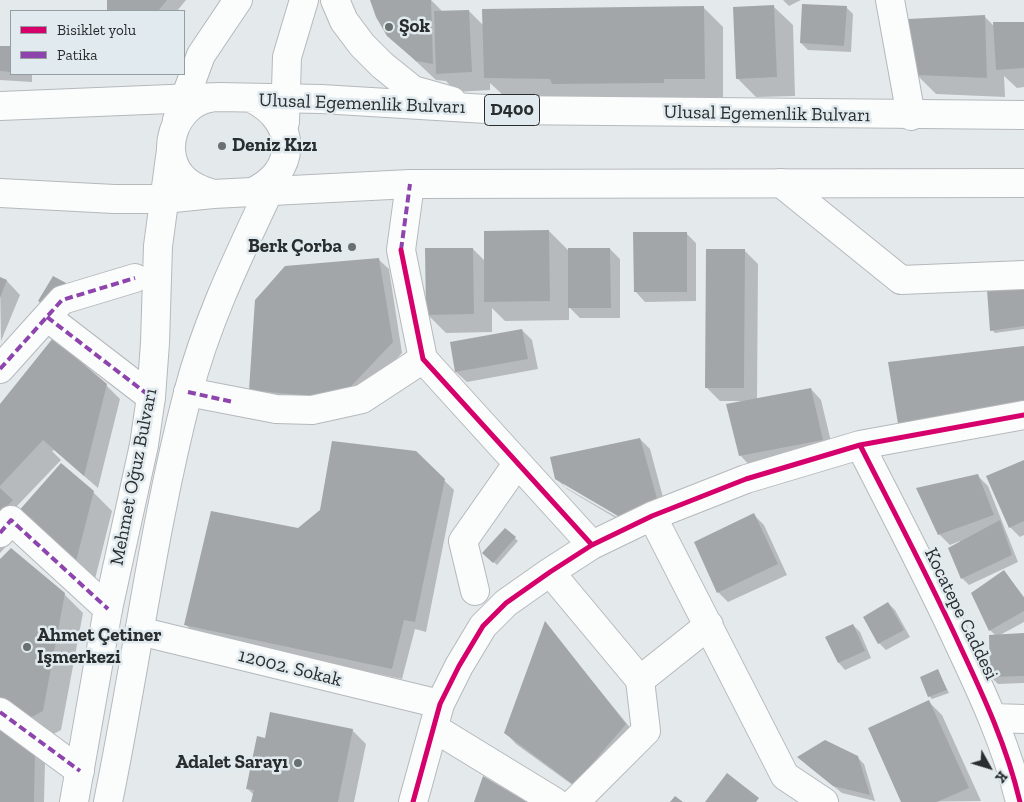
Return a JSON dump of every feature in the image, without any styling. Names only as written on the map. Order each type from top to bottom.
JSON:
[{"type":"main road","points":[[213,194],[197,189],[184,179],[175,166],[172,141],[184,98],[201,55],[238,0]]},
{"type":"main road","points":[[284,131],[287,57],[304,0]]},
{"type":"main road","points":[[335,0],[344,21],[362,45],[413,90],[434,97],[503,110]]},
{"type":"main road","points":[[890,0],[911,116]]},
{"type":"main road","points":[[172,141],[179,118],[190,107],[204,100],[219,97]]},
{"type":"main road","name":"Ulusal Egemenlik Bulvarı","points":[[0,106],[219,97],[253,99],[320,98],[503,110],[1024,116]]},
{"type":"main road","points":[[253,99],[266,106],[278,117],[284,131],[287,146],[284,161],[264,187]]},
{"type":"main road","name":"Mehmet Oğuz Bulvarı","points":[[74,802],[108,609],[144,445],[151,397],[155,343],[158,246],[172,141]]},
{"type":"main road","points":[[781,183],[901,280],[1024,274]]},
{"type":"main road","points":[[0,193],[114,199],[164,198],[264,187],[410,184],[1024,183]]},
{"type":"main road","points":[[410,184],[401,250],[423,358],[592,545]]},
{"type":"main road","name":"Mehmet Oğuz Bulvarı","points":[[108,802],[126,714],[139,631],[188,392],[216,305],[264,187]]},
{"type":"main road","points":[[0,369],[62,300],[135,278]]},
{"type":"main road","points":[[47,317],[151,397]]},
{"type":"main road","points":[[188,392],[276,409],[312,410],[362,399],[423,358]]},
{"type":"main road","points":[[413,802],[437,716],[459,666],[483,626],[506,603],[592,545],[652,516],[746,479],[860,445],[1024,415]]},
{"type":"main road","name":"Kocatepe Caddesi","points":[[860,445],[935,593],[994,718],[1013,773],[1020,802]]},
{"type":"main road","points":[[475,591],[463,540],[517,464]]},
{"type":"main road","points":[[652,516],[786,776],[824,802]]},
{"type":"main road","points":[[0,533],[11,520],[108,609]]},
{"type":"main road","points":[[550,572],[640,680],[646,731],[575,802]]},
{"type":"main road","points":[[640,680],[709,625]]},
{"type":"main road","name":"12002. Sokak","points":[[139,631],[437,716],[556,802]]},
{"type":"main road","points":[[0,712],[80,771]]},
{"type":"main road","points":[[994,718],[1024,719]]},
{"type":"building","points":[[107,0],[167,0],[159,10],[107,10]]},
{"type":"building","points":[[370,0],[431,0],[433,64],[416,61],[387,36],[376,17]]},
{"type":"building","points":[[802,4],[847,6],[844,46],[800,43]]},
{"type":"building","points":[[774,5],[777,77],[736,79],[733,7]]},
{"type":"building","points":[[704,6],[705,79],[664,79],[664,83],[552,84],[550,79],[484,78],[482,9]]},
{"type":"building","points":[[469,10],[472,72],[436,74],[434,11]]},
{"type":"building","points":[[985,15],[987,78],[916,75],[908,19]]},
{"type":"building","points":[[993,22],[1024,22],[1024,68],[996,70]]},
{"type":"building","points":[[0,46],[10,46],[10,72],[0,71]]},
{"type":"building","points":[[549,230],[550,301],[484,302],[484,231]]},
{"type":"building","points":[[633,232],[687,232],[687,292],[634,292]]},
{"type":"building","points":[[425,248],[473,248],[474,314],[426,315]]},
{"type":"building","points":[[568,248],[610,248],[611,308],[568,308]]},
{"type":"building","points":[[706,249],[745,249],[744,388],[705,388]]},
{"type":"building","points":[[379,258],[393,342],[339,399],[249,390],[255,300],[285,266]]},
{"type":"building","points":[[1024,271],[1024,326],[990,331],[986,276]]},
{"type":"building","points":[[53,276],[66,283],[50,309],[38,301]]},
{"type":"building","points":[[0,277],[7,280],[0,298]]},
{"type":"building","points":[[522,329],[528,359],[455,372],[450,342]]},
{"type":"building","points":[[53,338],[107,384],[84,476],[43,440],[0,486],[0,404]]},
{"type":"building","points":[[1024,346],[1024,404],[899,430],[888,362]]},
{"type":"building","points":[[811,388],[823,440],[739,456],[726,404]]},
{"type":"building","points":[[640,438],[658,502],[623,519],[555,479],[550,457]]},
{"type":"building","points":[[332,441],[416,451],[445,479],[415,622],[404,620],[392,669],[184,625],[211,511],[298,528],[320,510]]},
{"type":"building","points":[[1024,460],[1024,521],[1009,528],[986,476]]},
{"type":"building","points":[[61,463],[94,491],[74,569],[16,514]]},
{"type":"building","points":[[978,474],[994,515],[938,535],[916,488]]},
{"type":"building","points":[[0,488],[13,500],[0,514]]},
{"type":"building","points":[[754,513],[778,564],[717,593],[694,542]]},
{"type":"building","points":[[1000,520],[1012,555],[961,579],[948,548]]},
{"type":"building","points":[[505,528],[516,537],[493,563],[482,553]]},
{"type":"building","name":"Ahmet Çetiner Işmerkezi","points":[[11,548],[65,593],[43,711],[26,720],[0,701],[0,559]]},
{"type":"building","points":[[1004,570],[1024,598],[1024,611],[989,631],[971,593]]},
{"type":"building","points":[[888,602],[904,630],[878,644],[863,617]]},
{"type":"building","points":[[545,621],[626,724],[574,785],[504,733]]},
{"type":"building","points":[[853,624],[865,651],[838,663],[825,637]]},
{"type":"building","points":[[1024,633],[1024,676],[990,677],[989,635]]},
{"type":"building","points":[[938,669],[947,690],[928,697],[920,677]]},
{"type":"building","points":[[929,700],[969,788],[937,802],[901,802],[868,728]]},
{"type":"building","name":"Adalet Sarayı","points":[[270,712],[353,729],[338,802],[251,802],[254,790],[246,789],[257,736],[265,738]]},
{"type":"building","points":[[0,726],[35,750],[34,802],[0,802]]},
{"type":"building","points":[[825,740],[858,756],[870,795],[833,786],[797,757]]},
{"type":"building","points":[[727,773],[759,798],[756,802],[705,802]]},
{"type":"building","points":[[483,776],[527,802],[474,802]]},
{"type":"building","points":[[675,796],[683,802],[670,802]]},
{"type":"marked path","points":[[401,250],[410,184]]},
{"type":"marked path","points":[[0,369],[62,300],[135,278]]},
{"type":"marked path","points":[[47,317],[151,397]]},
{"type":"marked path","points":[[188,392],[233,402]]},
{"type":"marked path","points":[[0,533],[11,520],[108,609]]},
{"type":"marked path","points":[[0,712],[80,771]]},
{"type":"cycle path","points":[[401,250],[423,359],[592,545]]},
{"type":"cycle path","points":[[413,802],[440,704],[459,666],[483,626],[506,603],[592,545],[652,516],[746,479],[860,445],[1024,415]]},
{"type":"cycle path","points":[[860,445],[936,595],[978,684],[1002,742],[1020,802]]},
{"type":"place","name":"Şok","points":[[389,27]]},
{"type":"place","name":"Deniz Kızı","points":[[222,146]]},
{"type":"place","name":"Berk Çorba","points":[[352,247]]},
{"type":"place","name":"Ahmet Çetiner Işmerkezi","points":[[27,647]]},
{"type":"place","name":"Adalet Sarayı","points":[[298,763]]}]
